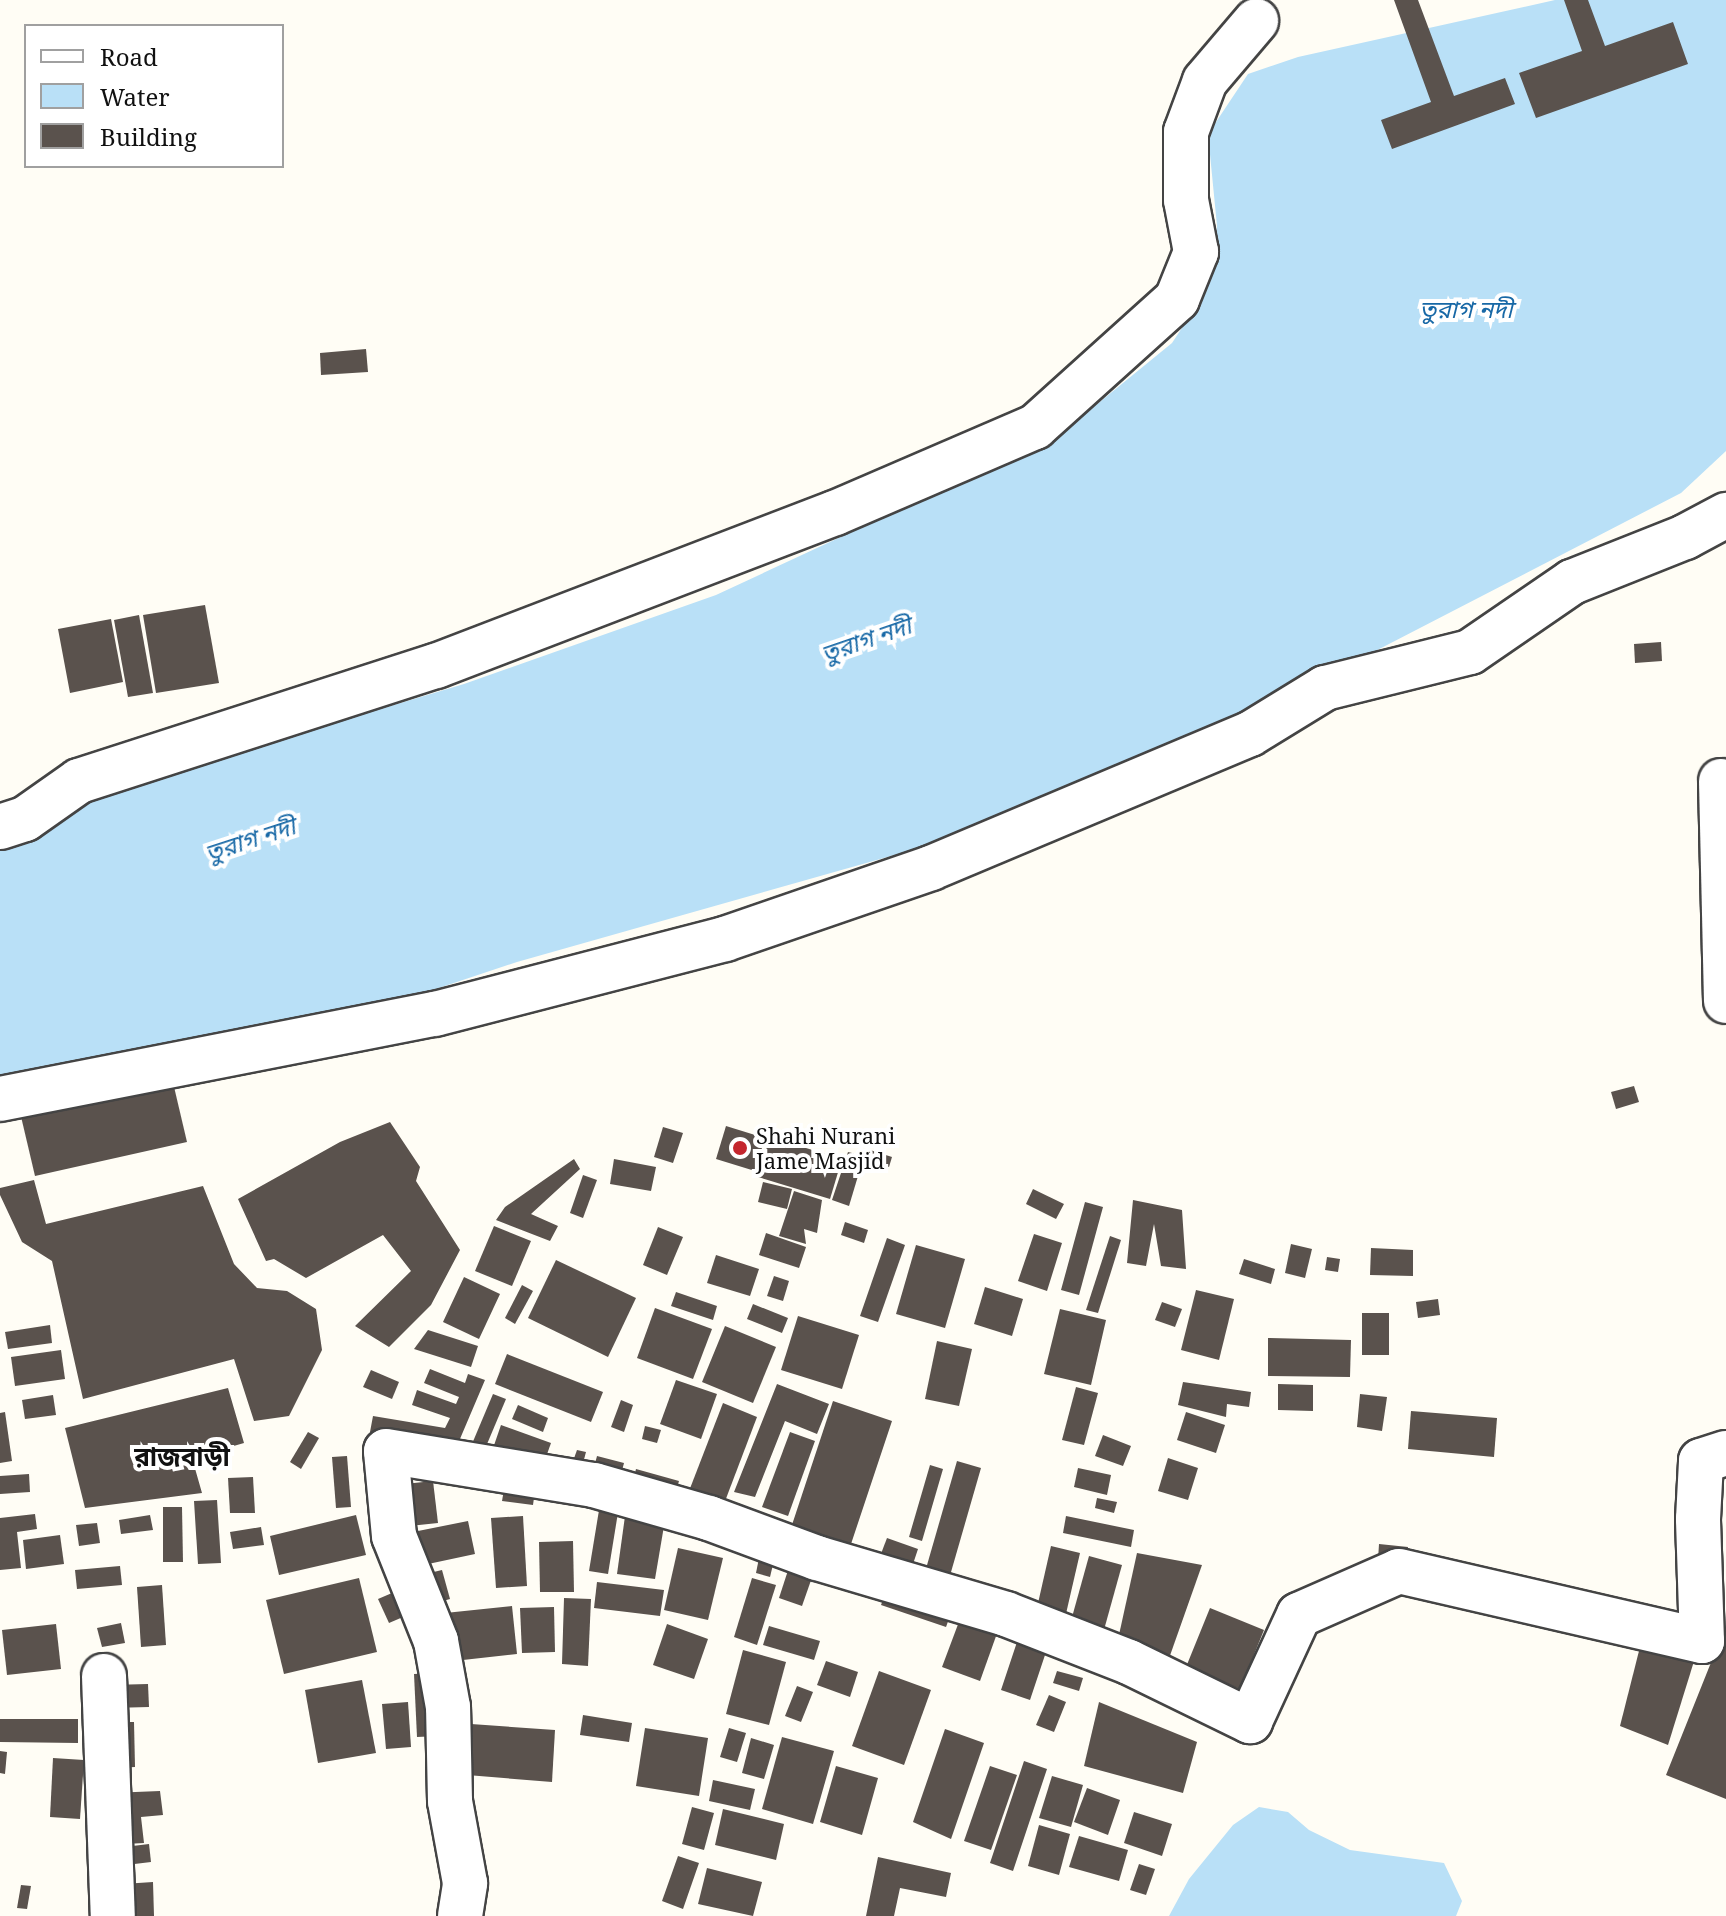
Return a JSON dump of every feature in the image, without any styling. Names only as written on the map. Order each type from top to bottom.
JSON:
[{"type":"street","points":[[0,827],[25,819],[79,781],[436,666],[835,513],[1035,427],[1177,299],[1196,252],[1186,200],[1186,132],[1205,81],[1256,21]]},
{"type":"street","points":[[0,1099],[435,1014],[725,939],[945,862],[1250,734],[1325,688],[1470,652],[1572,582],[1685,537],[1726,515]]},
{"type":"street","points":[[1721,781],[1726,1001]]},
{"type":"street","points":[[460,1916],[465,1883],[450,1801],[448,1707],[436,1641],[394,1536],[386,1451],[594,1485],[709,1518],[817,1558],[1006,1614],[1129,1662],[1250,1721],[1299,1615],[1399,1571],[1714,1629],[1698,1519],[1701,1461],[1726,1453]]},
{"type":"street","points":[[104,1676],[113,1916]]},
{"type":"water","name":"তুরাগ নদী","points":[[1555,0],[1726,0],[1726,451],[1681,493],[1327,676],[951,839],[517,962],[337,1022],[0,1083],[0,846],[122,786],[464,684],[716,595],[1058,436],[1172,343],[1207,290],[1217,226],[1208,134],[1248,74],[1298,57]]},
{"type":"water","points":[[1259,1807],[1288,1812],[1309,1830],[1350,1850],[1444,1863],[1462,1901],[1456,1916],[1169,1916],[1189,1879],[1233,1825]]},
{"type":"building","points":[[1394,0],[1418,0],[1454,96],[1505,78],[1515,104],[1392,149],[1381,120],[1431,102]]},
{"type":"building","points":[[1564,0],[1588,0],[1605,46],[1673,22],[1688,64],[1536,118],[1519,73],[1582,51]]},
{"type":"building","points":[[366,349],[368,372],[321,375],[320,353]]},
{"type":"building","points":[[205,605],[219,683],[156,693],[143,615]]},
{"type":"building","points":[[139,615],[153,693],[128,697],[114,620]]},
{"type":"building","points":[[111,619],[123,682],[70,693],[58,629]]},
{"type":"building","points":[[1661,642],[1662,661],[1635,663],[1634,644]]},
{"type":"building","points":[[171,1074],[187,1142],[35,1176],[19,1108]]},
{"type":"building","points":[[1634,1086],[1639,1102],[1616,1109],[1611,1092]]},
{"type":"building","points":[[390,1122],[420,1167],[416,1181],[460,1250],[431,1305],[389,1347],[355,1326],[411,1271],[383,1235],[306,1278],[274,1259],[266,1261],[238,1199],[340,1142]]},
{"type":"building","name":"Shahi Nurani Jame Masjid","points":[[726,1126],[765,1138],[755,1171],[716,1159]]},
{"type":"building","points":[[663,1127],[683,1133],[673,1163],[654,1157]]},
{"type":"building","points":[[770,1137],[842,1159],[830,1199],[758,1177]]},
{"type":"building","points":[[870,1150],[892,1157],[889,1167],[867,1160]]},
{"type":"building","points":[[848,1152],[864,1156],[849,1206],[832,1200]]},
{"type":"building","points":[[574,1159],[580,1169],[531,1214],[558,1226],[550,1241],[496,1220],[505,1207]]},
{"type":"building","points":[[614,1159],[656,1167],[651,1191],[610,1184]]},
{"type":"building","points":[[583,1175],[597,1180],[583,1218],[570,1213]]},
{"type":"building","points":[[34,1180],[46,1224],[203,1186],[234,1264],[257,1288],[287,1291],[316,1309],[322,1350],[289,1416],[254,1421],[234,1359],[83,1399],[52,1261],[22,1242],[0,1195],[0,1188]]},
{"type":"building","points":[[763,1182],[792,1189],[787,1209],[758,1202]]},
{"type":"building","points":[[1033,1189],[1064,1204],[1056,1219],[1026,1204]]},
{"type":"building","points":[[794,1191],[822,1200],[817,1233],[804,1229],[806,1244],[779,1236]]},
{"type":"building","points":[[1133,1200],[1182,1210],[1186,1269],[1161,1266],[1154,1224],[1146,1266],[1127,1263]]},
{"type":"building","points":[[1085,1202],[1103,1207],[1079,1295],[1061,1290]]},
{"type":"building","points":[[845,1222],[868,1230],[864,1243],[841,1235]]},
{"type":"building","points":[[494,1226],[531,1241],[512,1286],[475,1271]]},
{"type":"building","points":[[658,1227],[683,1237],[667,1275],[643,1265]]},
{"type":"building","points":[[766,1233],[806,1247],[799,1268],[759,1255]]},
{"type":"building","points":[[1034,1234],[1062,1243],[1047,1291],[1018,1281]]},
{"type":"building","points":[[1110,1236],[1121,1240],[1098,1313],[1086,1310]]},
{"type":"building","points":[[887,1238],[905,1245],[878,1322],[860,1316]]},
{"type":"building","points":[[1291,1244],[1312,1249],[1305,1278],[1285,1273]]},
{"type":"building","points":[[916,1245],[965,1259],[945,1328],[896,1314]]},
{"type":"building","points":[[1371,1248],[1413,1250],[1413,1276],[1370,1275]]},
{"type":"building","points":[[716,1255],[759,1269],[750,1296],[707,1283]]},
{"type":"building","points":[[1327,1257],[1340,1259],[1338,1272],[1325,1270]]},
{"type":"building","points":[[1244,1259],[1275,1269],[1271,1284],[1239,1274]]},
{"type":"building","points":[[556,1260],[636,1298],[608,1357],[528,1318]]},
{"type":"building","points":[[774,1276],[789,1281],[783,1301],[767,1296]]},
{"type":"building","points":[[464,1277],[500,1294],[479,1339],[443,1322]]},
{"type":"building","points":[[522,1285],[533,1291],[515,1324],[505,1318]]},
{"type":"building","points":[[985,1287],[1023,1299],[1012,1336],[974,1324]]},
{"type":"building","points":[[1196,1290],[1234,1299],[1219,1360],[1181,1350]]},
{"type":"building","points":[[676,1292],[717,1306],[713,1320],[671,1306]]},
{"type":"building","points":[[1438,1299],[1440,1315],[1418,1318],[1416,1302]]},
{"type":"building","points":[[1162,1302],[1182,1309],[1175,1327],[1155,1320]]},
{"type":"building","points":[[753,1304],[788,1318],[782,1333],[747,1319]]},
{"type":"building","points":[[655,1308],[712,1329],[693,1379],[637,1358]]},
{"type":"building","points":[[1060,1309],[1106,1320],[1091,1385],[1044,1374]]},
{"type":"building","points":[[1362,1313],[1389,1313],[1389,1355],[1362,1355]]},
{"type":"building","points":[[798,1316],[859,1335],[842,1389],[781,1370]]},
{"type":"building","points":[[50,1325],[52,1343],[8,1349],[5,1332]]},
{"type":"building","points":[[725,1326],[776,1347],[753,1403],[702,1382]]},
{"type":"building","points":[[428,1330],[478,1346],[471,1367],[414,1349]]},
{"type":"building","points":[[1268,1338],[1351,1340],[1350,1377],[1268,1376]]},
{"type":"building","points":[[937,1341],[972,1349],[959,1406],[925,1399]]},
{"type":"building","points":[[61,1350],[65,1379],[15,1386],[11,1357]]},
{"type":"building","points":[[507,1354],[603,1392],[591,1422],[495,1384]]},
{"type":"building","points":[[430,1369],[465,1383],[468,1374],[485,1380],[454,1453],[439,1443],[370,1432],[373,1416],[445,1428],[450,1418],[412,1405],[417,1390],[456,1404],[459,1397],[424,1383]]},
{"type":"building","points":[[371,1370],[399,1382],[392,1399],[363,1387]]},
{"type":"building","points":[[676,1380],[717,1394],[701,1439],[660,1424]]},
{"type":"building","points":[[1183,1382],[1251,1392],[1249,1407],[1227,1404],[1226,1417],[1178,1405]]},
{"type":"building","points":[[777,1384],[829,1404],[817,1434],[785,1421],[755,1497],[734,1492]]},
{"type":"building","points":[[1278,1384],[1313,1385],[1313,1411],[1278,1410]]},
{"type":"building","points":[[1076,1387],[1098,1393],[1084,1445],[1062,1440]]},
{"type":"building","points":[[228,1388],[244,1443],[192,1458],[202,1493],[85,1508],[65,1428]]},
{"type":"building","points":[[493,1394],[506,1399],[482,1456],[469,1451]]},
{"type":"building","points":[[1360,1394],[1387,1397],[1382,1431],[1357,1427]]},
{"type":"building","points":[[53,1395],[56,1415],[25,1419],[22,1400]]},
{"type":"building","points":[[621,1400],[633,1405],[624,1432],[611,1427]]},
{"type":"building","points":[[833,1401],[892,1421],[847,1556],[788,1537]]},
{"type":"building","points":[[723,1403],[757,1417],[719,1517],[684,1504]]},
{"type":"building","points":[[518,1405],[548,1418],[543,1432],[512,1419]]},
{"type":"building","points":[[1411,1411],[1497,1418],[1494,1457],[1408,1449]]},
{"type":"building","points":[[5,1412],[12,1461],[0,1463],[0,1413]]},
{"type":"building","points":[[1186,1412],[1225,1425],[1216,1453],[1177,1440]]},
{"type":"building","points":[[501,1425],[551,1443],[541,1471],[491,1454]]},
{"type":"building","points":[[645,1426],[661,1430],[657,1443],[642,1439]]},
{"type":"building","points":[[308,1432],[319,1438],[301,1469],[290,1462]]},
{"type":"building","points":[[790,1432],[815,1441],[788,1516],[762,1507]]},
{"type":"building","points":[[1103,1435],[1131,1446],[1123,1466],[1095,1456]]},
{"type":"building","points":[[577,1450],[586,1452],[582,1467],[572,1464]]},
{"type":"building","points":[[347,1456],[351,1507],[336,1508],[332,1457]]},
{"type":"building","points":[[597,1456],[624,1463],[618,1486],[591,1479]]},
{"type":"building","points":[[1168,1458],[1198,1468],[1188,1500],[1158,1491]]},
{"type":"building","points":[[957,1461],[981,1468],[947,1586],[923,1579]]},
{"type":"building","points":[[930,1465],[943,1469],[922,1541],[909,1537]]},
{"type":"building","points":[[1078,1468],[1111,1475],[1107,1495],[1074,1487]]},
{"type":"building","points":[[636,1469],[679,1481],[673,1502],[631,1490]]},
{"type":"building","points":[[29,1474],[30,1492],[0,1494],[0,1476]]},
{"type":"building","points":[[253,1477],[255,1513],[230,1513],[228,1478]]},
{"type":"building","points":[[506,1478],[536,1483],[533,1505],[502,1501]]},
{"type":"building","points":[[433,1481],[438,1523],[381,1529],[376,1487]]},
{"type":"building","points":[[602,1492],[621,1494],[608,1574],[589,1571]]},
{"type":"building","points":[[1097,1498],[1117,1502],[1114,1513],[1095,1508]]},
{"type":"building","points":[[217,1500],[221,1563],[198,1564],[194,1501]]},
{"type":"building","points":[[163,1507],[182,1507],[183,1562],[163,1562]]},
{"type":"building","points":[[626,1509],[665,1520],[655,1579],[617,1574]]},
{"type":"building","points":[[35,1514],[37,1529],[17,1532],[21,1568],[0,1570],[0,1518]]},
{"type":"building","points":[[150,1515],[153,1530],[121,1534],[119,1520]]},
{"type":"building","points":[[356,1515],[366,1555],[279,1575],[270,1536]]},
{"type":"building","points":[[523,1516],[527,1586],[496,1588],[491,1518]]},
{"type":"building","points":[[1066,1516],[1134,1530],[1131,1547],[1063,1533]]},
{"type":"building","points":[[468,1521],[475,1554],[400,1570],[393,1536]]},
{"type":"building","points":[[97,1523],[100,1543],[79,1546],[76,1525]]},
{"type":"building","points":[[261,1527],[264,1545],[233,1549],[230,1532]]},
{"type":"building","points":[[60,1535],[64,1564],[26,1569],[23,1540]]},
{"type":"building","points":[[887,1538],[918,1549],[911,1570],[879,1559]]},
{"type":"building","points":[[573,1541],[574,1592],[540,1592],[539,1542]]},
{"type":"building","points":[[1379,1544],[1408,1547],[1406,1563],[1378,1560]]},
{"type":"building","points":[[1051,1546],[1080,1553],[1065,1618],[1036,1612]]},
{"type":"building","points":[[678,1548],[723,1558],[708,1620],[664,1610]]},
{"type":"building","points":[[761,1548],[776,1552],[770,1577],[756,1573]]},
{"type":"building","points":[[1137,1553],[1202,1565],[1167,1664],[1115,1653]]},
{"type":"building","points":[[1089,1556],[1122,1565],[1102,1637],[1069,1628]]},
{"type":"building","points":[[792,1558],[816,1566],[802,1606],[779,1598]]},
{"type":"building","points":[[120,1566],[122,1585],[77,1589],[75,1570]]},
{"type":"building","points":[[442,1570],[450,1599],[429,1605],[421,1575]]},
{"type":"building","points":[[359,1578],[377,1652],[284,1674],[266,1600]]},
{"type":"building","points":[[752,1578],[776,1585],[757,1645],[734,1637]]},
{"type":"building","points":[[597,1582],[664,1590],[660,1616],[594,1608]]},
{"type":"building","points":[[889,1583],[954,1605],[946,1627],[881,1605]]},
{"type":"building","points":[[162,1585],[166,1645],[141,1647],[137,1587]]},
{"type":"building","points":[[392,1593],[403,1617],[389,1623],[378,1599]]},
{"type":"building","points":[[564,1598],[591,1599],[588,1666],[562,1664]]},
{"type":"building","points":[[512,1606],[517,1654],[445,1662],[426,1615]]},
{"type":"building","points":[[554,1607],[555,1652],[522,1653],[520,1608]]},
{"type":"building","points":[[1210,1608],[1264,1630],[1240,1689],[1186,1667]]},
{"type":"building","points":[[963,1611],[1000,1625],[980,1681],[942,1667]]},
{"type":"building","points":[[121,1623],[125,1643],[102,1647],[97,1628]]},
{"type":"building","points":[[56,1624],[61,1669],[7,1675],[2,1630]]},
{"type":"building","points":[[667,1624],[708,1639],[694,1679],[653,1665]]},
{"type":"building","points":[[1726,1625],[1726,1799],[1666,1775]]},
{"type":"building","points":[[769,1626],[820,1641],[814,1660],[763,1645]]},
{"type":"building","points":[[1021,1630],[1050,1640],[1030,1700],[1001,1690]]},
{"type":"building","points":[[1641,1643],[1695,1658],[1668,1745],[1620,1726]]},
{"type":"building","points":[[743,1650],[786,1662],[769,1725],[726,1714]]},
{"type":"building","points":[[826,1661],[858,1672],[850,1697],[817,1685]]},
{"type":"building","points":[[879,1671],[931,1690],[904,1765],[852,1746]]},
{"type":"building","points":[[1057,1671],[1083,1678],[1079,1691],[1053,1683]]},
{"type":"building","points":[[437,1673],[439,1736],[417,1737],[414,1674]]},
{"type":"building","points":[[362,1680],[376,1753],[318,1763],[305,1690]]},
{"type":"building","points":[[148,1684],[149,1707],[111,1708],[110,1685]]},
{"type":"building","points":[[797,1686],[813,1692],[801,1722],[785,1716]]},
{"type":"building","points":[[1049,1695],[1066,1702],[1054,1732],[1036,1725]]},
{"type":"building","points":[[408,1702],[411,1747],[386,1749],[382,1704]]},
{"type":"building","points":[[1099,1702],[1197,1742],[1183,1793],[1084,1766]]},
{"type":"building","points":[[583,1715],[632,1723],[629,1742],[580,1735]]},
{"type":"building","points":[[0,1719],[78,1719],[78,1743],[0,1742]]},
{"type":"building","points":[[114,1722],[134,1722],[135,1767],[115,1768]]},
{"type":"building","points":[[471,1724],[555,1730],[552,1782],[467,1775]]},
{"type":"building","points":[[645,1728],[708,1738],[699,1796],[636,1786]]},
{"type":"building","points":[[729,1728],[746,1733],[737,1762],[720,1757]]},
{"type":"building","points":[[945,1729],[984,1743],[951,1839],[913,1822]]},
{"type":"building","points":[[782,1737],[834,1751],[813,1824],[762,1809]]},
{"type":"building","points":[[751,1738],[774,1745],[764,1779],[742,1773]]},
{"type":"building","points":[[0,1751],[7,1752],[5,1774],[0,1773]]},
{"type":"building","points":[[53,1758],[84,1760],[80,1819],[50,1817]]},
{"type":"building","points":[[1024,1761],[1047,1769],[1013,1871],[990,1863]]},
{"type":"building","points":[[836,1766],[878,1778],[862,1835],[820,1822]]},
{"type":"building","points":[[990,1766],[1017,1775],[991,1850],[964,1841]]},
{"type":"building","points":[[1052,1776],[1083,1785],[1071,1827],[1039,1818]]},
{"type":"building","points":[[713,1780],[755,1789],[750,1810],[709,1801]]},
{"type":"building","points":[[1087,1788],[1120,1800],[1108,1835],[1074,1822]]},
{"type":"building","points":[[160,1791],[163,1815],[141,1817],[144,1843],[89,1846],[86,1794]]},
{"type":"building","points":[[692,1807],[714,1813],[704,1850],[682,1844]]},
{"type":"building","points":[[723,1809],[784,1824],[776,1860],[715,1845]]},
{"type":"building","points":[[1134,1812],[1172,1824],[1162,1856],[1124,1843]]},
{"type":"building","points":[[1039,1825],[1070,1834],[1059,1875],[1028,1866]]},
{"type":"building","points":[[1079,1836],[1128,1850],[1119,1881],[1069,1867]]},
{"type":"building","points":[[149,1844],[151,1862],[118,1866],[116,1848]]},
{"type":"building","points":[[678,1856],[699,1863],[683,1909],[662,1901]]},
{"type":"building","points":[[878,1857],[951,1873],[946,1897],[900,1888],[894,1916],[866,1916]]},
{"type":"building","points":[[1139,1864],[1155,1869],[1146,1895],[1130,1890]]},
{"type":"building","points":[[707,1868],[762,1882],[753,1916],[698,1904]]},
{"type":"building","points":[[153,1882],[154,1916],[125,1916],[123,1884]]},
{"type":"building","points":[[21,1885],[31,1886],[27,1909],[17,1908]]},
{"type":"place","name":"Shahi Nurani Jame Masjid","points":[[740,1148]]},
{"type":"district","name":"রাজবাড়ী","points":[[182,1457]]}]
